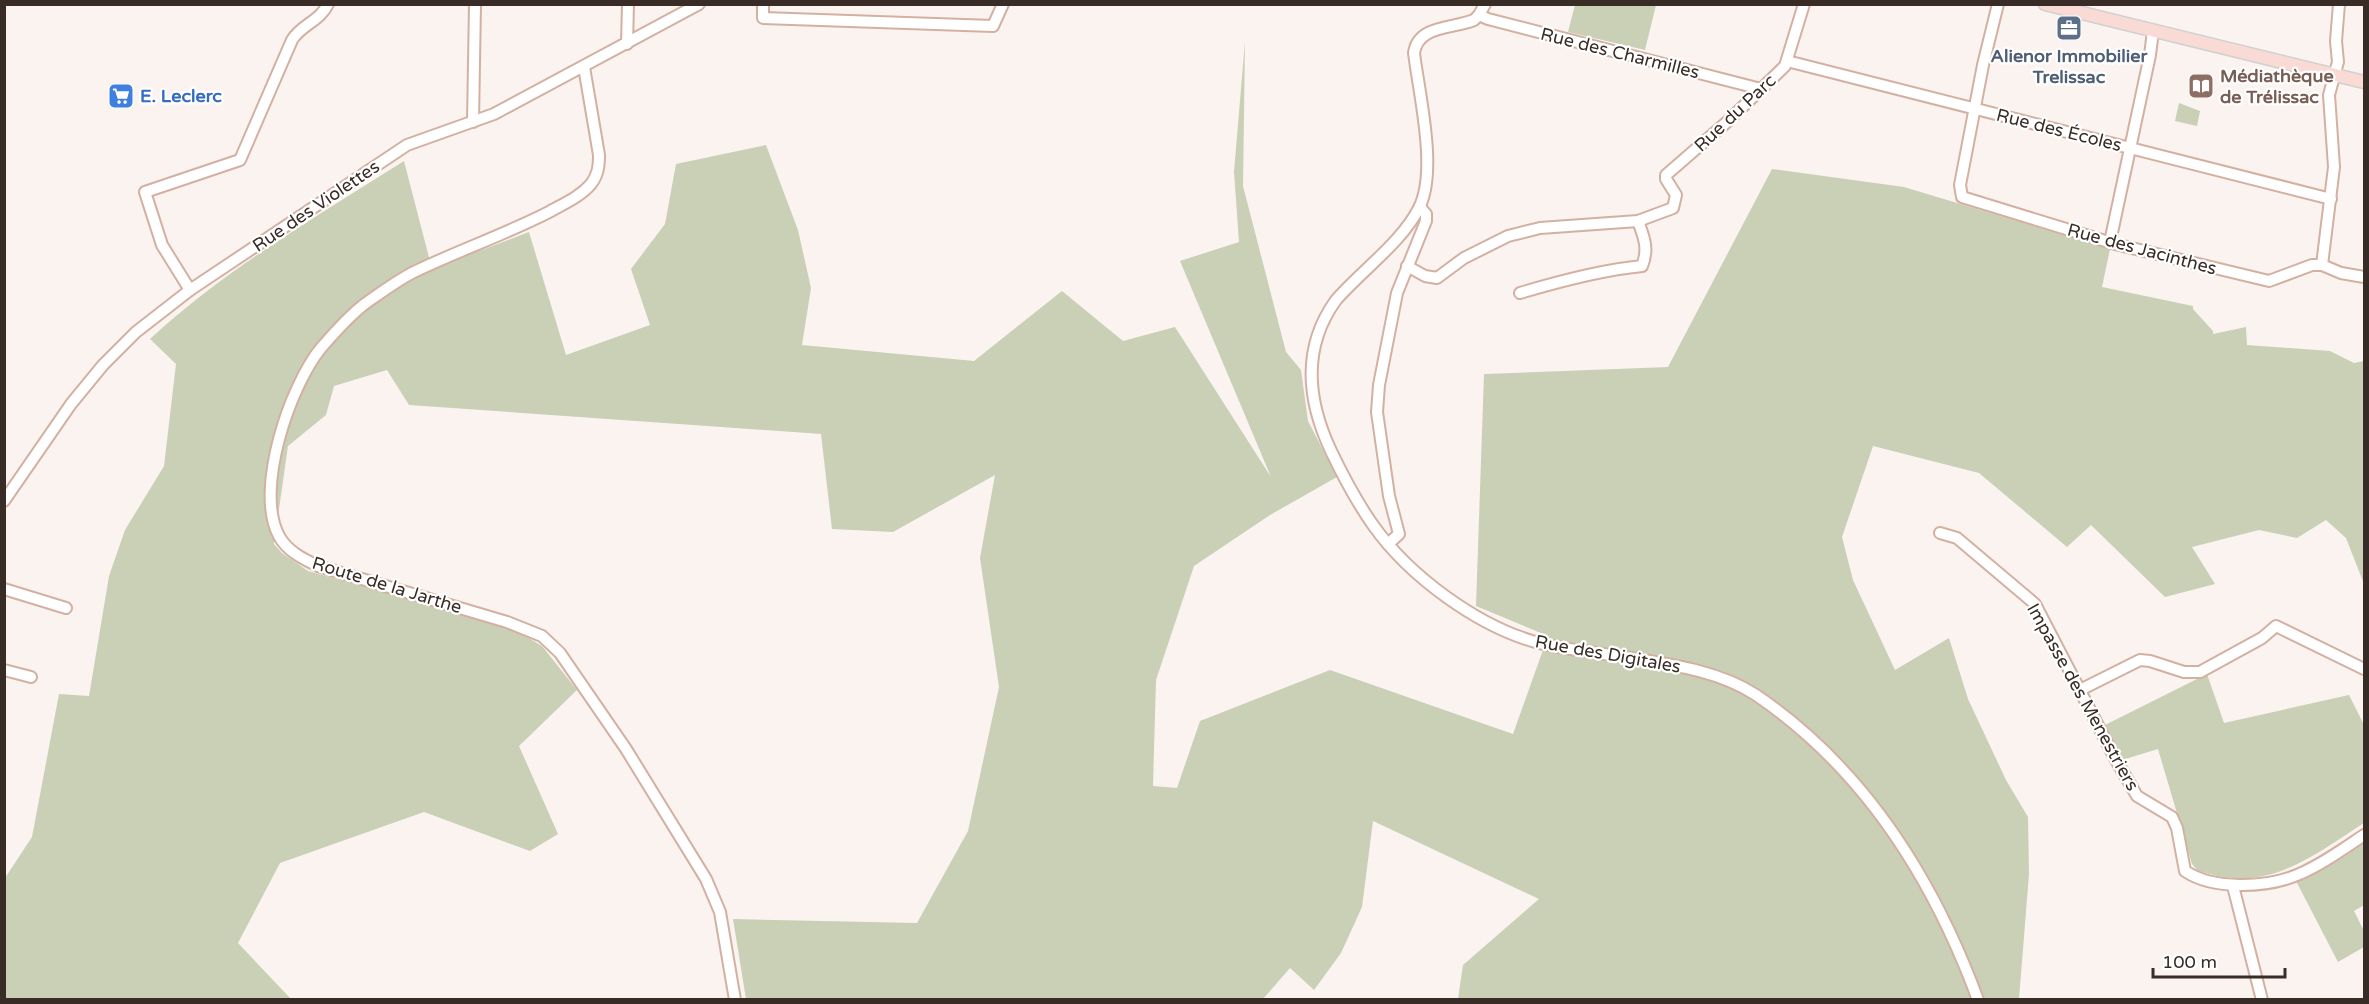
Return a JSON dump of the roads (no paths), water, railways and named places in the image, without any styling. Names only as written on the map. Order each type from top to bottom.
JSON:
[{"type":"main road","points":[[2044,4],[2089,10],[2152,31],[2364,82]]},
{"type":"street","points":[[190,290],[171,264],[162,245],[145,192],[240,160],[292,40],[325,11],[328,4]]},
{"type":"street","points":[[473,122],[475,4]]},
{"type":"street","points":[[627,44],[628,4]]},
{"type":"street","name":"Rue des Violettes","points":[[4,501],[71,404],[104,365],[136,332],[190,290],[407,145],[494,114],[699,4]]},
{"type":"street","points":[[763,4],[763,18],[993,26],[1003,4]]},
{"type":"street","points":[[1479,15],[1485,4]]},
{"type":"street","name":"Rue du Parc","points":[[1638,221],[1674,208],[1676,195],[1666,179],[1670,171],[1727,122],[1785,66],[1804,4]]},
{"type":"street","points":[[1974,109],[1998,4]]},
{"type":"street","points":[[2339,4],[2336,41],[2338,62],[2329,95],[2334,160],[2322,265],[2341,273],[2364,277]]},
{"type":"street","name":"Rue des Charmilles","points":[[1479,15],[1761,89]]},
{"type":"street","name":"Rue des Digitales","points":[[1479,15],[1465,24],[1424,34],[1416,44],[1414,53],[1428,165],[1425,191],[1420,207],[1404,229],[1327,311],[1315,342],[1310,371],[1313,402],[1328,445],[1358,501],[1388,544],[1406,563],[1442,593],[1488,623],[1539,643],[1693,669],[1753,693],[1779,712],[1857,784],[1890,824],[1950,929],[1978,999]]},
{"type":"street","points":[[2110,242],[2150,55],[2152,31]]},
{"type":"street","name":"Rue des Écoles","points":[[1787,61],[2331,199]]},
{"type":"street","name":"Route de la Jarthe","points":[[584,67],[599,155],[599,167],[590,186],[572,200],[520,227],[415,272],[364,304],[321,349],[301,381],[277,441],[271,474],[273,519],[279,536],[300,558],[318,566],[507,622],[542,636],[560,653],[626,749],[706,879],[720,912],[735,999]]},
{"type":"street","name":"Rue des Jacinthes","points":[[1974,109],[1960,185],[1962,196],[2110,242],[2269,281],[2312,265],[2322,265]]},
{"type":"street","points":[[1388,544],[1399,534],[1389,496],[1377,412],[1378,394],[1397,293],[1426,221],[1426,214],[1420,207]]},
{"type":"street","points":[[1407,266],[1425,276],[1437,278],[1464,258],[1508,236],[1540,228],[1638,221],[1647,255],[1642,266],[1586,276],[1520,293]]},
{"type":"street","name":"Impasse des Menestriers","points":[[1940,533],[1958,538],[2035,604],[2137,796],[2172,817],[2177,828],[2185,871],[2194,877],[2233,886]]},
{"type":"street","points":[[4,589],[66,608]]},
{"type":"street","points":[[2080,690],[2139,660],[2150,661],[2184,672],[2200,672],[2262,638],[2276,626],[2364,669]]},
{"type":"street","points":[[4,670],[31,676]]},
{"type":"street","points":[[2262,999],[2233,886],[2296,876],[2364,834]]},
{"type":"place","name":"Alienor Immobilier Trelissac","points":[[2069,28]]},
{"type":"place","name":"Médiathèque de Trélissac","points":[[2201,86]]},
{"type":"place","name":"E. Leclerc","points":[[121,96]]}]
